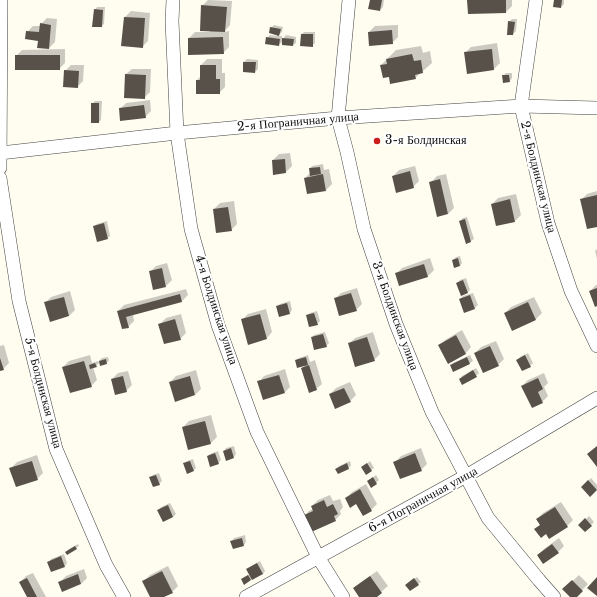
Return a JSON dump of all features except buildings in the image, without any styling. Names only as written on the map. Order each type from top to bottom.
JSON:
[{"type":"street","points":[[0,168],[1,0]]},
{"type":"street","name":"4-я Болдинская улица","points":[[173,0],[172,21],[177,133],[191,229],[218,325],[257,432],[318,557],[343,597]]},
{"type":"street","name":"3-я Болдинская улица","points":[[350,0],[338,118],[364,229],[396,324],[432,412],[488,518],[554,597]]},
{"type":"street","name":"2-я Болдинская улица","points":[[536,0],[521,106],[548,223],[571,291],[597,346]]},
{"type":"street","name":"2-я Пограничная улица","points":[[0,153],[177,133],[338,118],[521,106],[597,108]]},
{"type":"street","name":"5-я Болдинская улица","points":[[0,178],[19,301],[56,449],[106,565],[124,597]]},
{"type":"street","name":"6-я Пограничная улица","points":[[246,597],[466,476],[597,398]]},
{"type":"place","name":"3-я Болдинская","points":[[377,141]]}]
